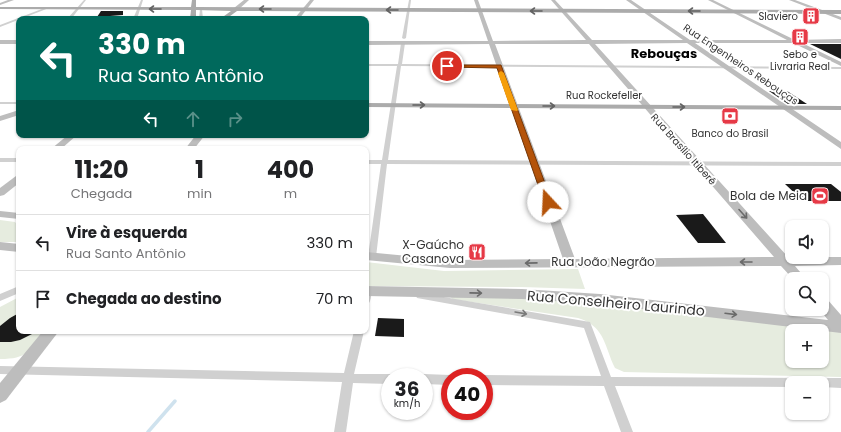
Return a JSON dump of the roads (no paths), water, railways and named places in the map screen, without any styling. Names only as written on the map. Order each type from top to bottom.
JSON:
[{"type":"main road","points":[[0,4],[12,0]]},
{"type":"main road","points":[[227,16],[247,0]]},
{"type":"main road","points":[[299,16],[312,0]]},
{"type":"main road","points":[[476,0],[489,40],[570,262]]},
{"type":"main road","name":"Rua Brasílio Itiberê","points":[[553,0],[785,262]]},
{"type":"main road","name":"Rua Engenheiros Rebouças","points":[[628,0],[841,146]]},
{"type":"main road","points":[[710,0],[841,64]]},
{"type":"main road","points":[[791,0],[841,17]]},
{"type":"main road","points":[[797,0],[841,17]]},
{"type":"main road","points":[[193,16],[194,1],[201,1],[201,9]]},
{"type":"main road","points":[[0,8],[841,12]]},
{"type":"main road","points":[[0,38],[16,38]]},
{"type":"main road","points":[[369,38],[404,40],[841,41]]},
{"type":"main road","points":[[369,43],[404,40]]},
{"type":"main road","points":[[0,42],[16,42]]},
{"type":"main road","name":"Rua Rockefeller","points":[[369,105],[841,108]]},
{"type":"main road","points":[[0,119],[16,113]]},
{"type":"main road","points":[[59,146],[69,138]]},
{"type":"main road","points":[[192,146],[199,138]]},
{"type":"main road","points":[[0,193],[16,180]]},
{"type":"main road","points":[[0,214],[16,216]]},
{"type":"main road","points":[[0,246],[16,248]]},
{"type":"main road","name":"Rua João Negrão","points":[[369,257],[450,264],[570,262],[785,262]]},
{"type":"main road","name":"Rua João Negrão","points":[[829,261],[841,261]]},
{"type":"main road","name":"Rua Brasílio Itiberê","points":[[787,264],[794,272]]},
{"type":"main road","name":"Rua Conselheiro Laurindo","points":[[369,294],[400,292],[522,294],[600,299],[841,326]]},
{"type":"main road","points":[[829,311],[841,326]]},
{"type":"main road","points":[[0,395],[50,334]]},
{"type":"street","points":[[71,16],[85,0]]},
{"type":"street","points":[[136,16],[142,0]]},
{"type":"street","points":[[369,257],[410,0]]},
{"type":"street","points":[[754,0],[758,1]]},
{"type":"street","points":[[27,16],[48,8]]},
{"type":"street","points":[[201,9],[201,16]]},
{"type":"street","points":[[7,24],[16,20]]},
{"type":"street","points":[[0,25],[16,24]]},
{"type":"street","points":[[369,65],[841,68]]},
{"type":"street","points":[[0,103],[16,103]]},
{"type":"street","points":[[0,160],[16,160]]},
{"type":"street","points":[[369,162],[841,164]]},
{"type":"street","points":[[0,298],[16,290]]},
{"type":"street","points":[[400,292],[587,324],[627,432]]},
{"type":"street","points":[[340,432],[348,379],[358,334]]},
{"type":"street","points":[[0,370],[381,379]]},
{"type":"street","points":[[493,380],[841,383]]},
{"type":"waterway","points":[[148,432],[175,401]]},
{"type":"place","name":"Slaviero","points":[[811,16]]},
{"type":"place","name":"Sebo e Livraria Real","points":[[800,37]]},
{"type":"place","name":"Banco do Brasil","points":[[730,116]]},
{"type":"place","name":"Bola de Meia","points":[[820,196]]},
{"type":"place","name":"X-Gaúcho Casanova","points":[[477,252]]},
{"type":"district","name":"Rebouças","points":[[664,53]]}]
